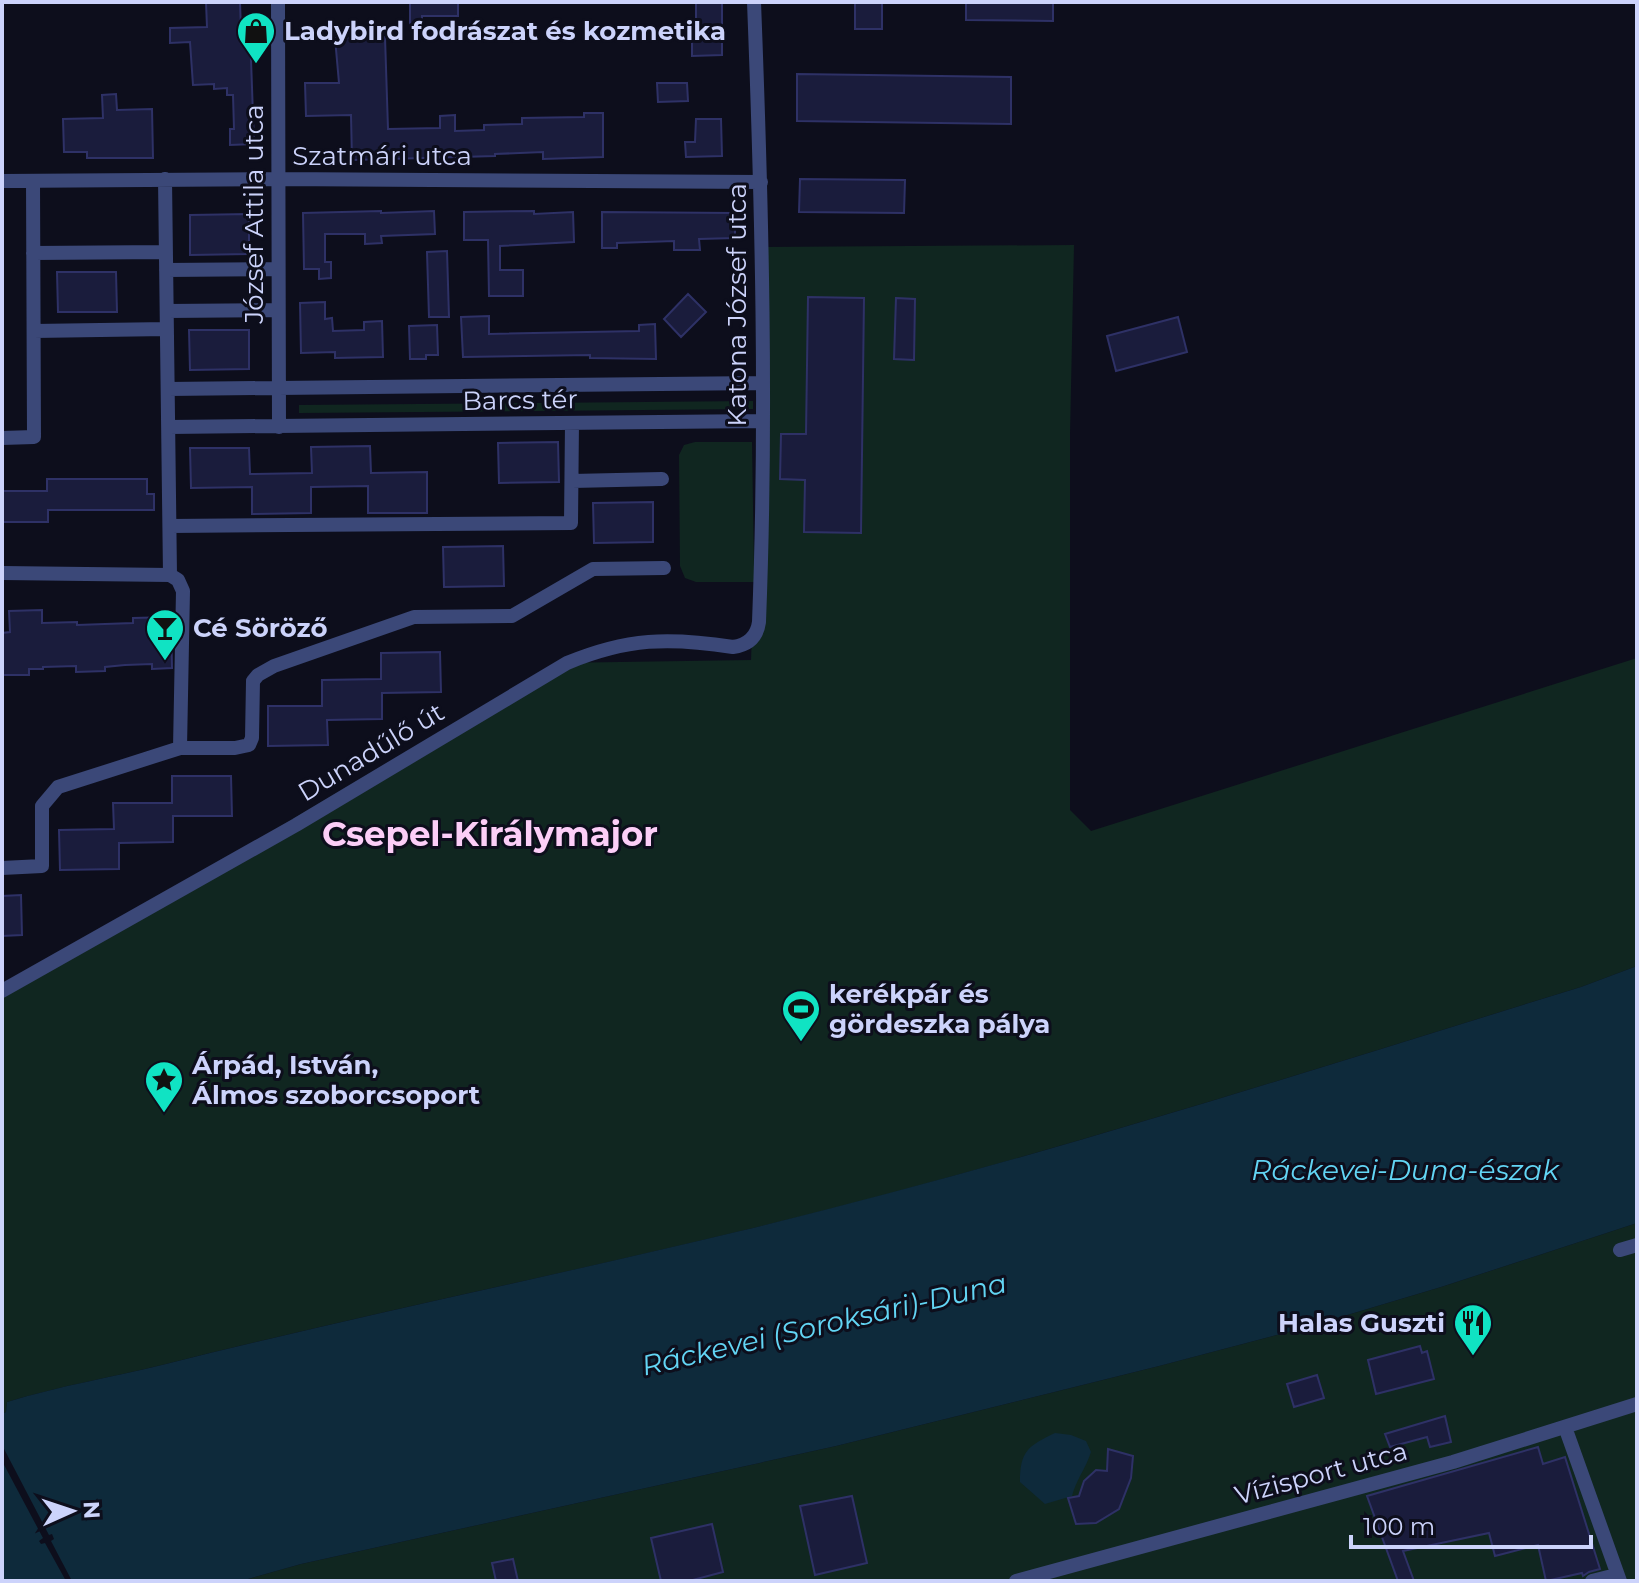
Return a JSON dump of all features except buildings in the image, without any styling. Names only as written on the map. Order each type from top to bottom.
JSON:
[{"type":"street","name":"József Attila utca","points":[[278,2],[279,427]]},
{"type":"street","name":"Katona József utca","points":[[754,2],[761,182],[760,607]]},
{"type":"street","points":[[165,179],[170,575]]},
{"type":"street","name":"Szatmári utca","points":[[2,181],[761,182]]},
{"type":"street","points":[[2,438],[34,437],[33,181]]},
{"type":"street","points":[[33,253],[166,252]]},
{"type":"street","points":[[166,270],[278,269]]},
{"type":"street","points":[[167,311],[278,310]]},
{"type":"street","points":[[34,331],[167,329]]},
{"type":"street","name":"Barcs tér","points":[[168,389],[762,383]]},
{"type":"street","name":"Barcs tér","points":[[169,427],[762,421]]},
{"type":"street","points":[[170,526],[571,523],[572,423]]},
{"type":"street","points":[[572,481],[662,479]]},
{"type":"street","points":[[2,868],[42,866],[42,806],[58,787],[180,748],[249,745],[252,738],[253,681],[274,666],[414,617],[512,616],[593,569],[664,568]]},
{"type":"street","points":[[2,573],[170,575],[178,580],[183,591],[180,748]]},
{"type":"street","name":"Dunadűlő út","points":[[2,991],[296,825],[567,663],[638,642],[667,639],[742,646],[758,631],[760,607]]},
{"type":"street","points":[[1620,1250],[1637,1245]]},
{"type":"street","name":"Vízisport utca","points":[[1016,1581],[1049,1577],[1453,1462],[1637,1404]]},
{"type":"street","points":[[1565,1427],[1618,1578],[1592,1581]]},
{"type":"green space","points":[[1074,245],[1070,435],[1070,810],[1091,831],[1637,658],[1637,966],[1581,987],[1267,1084],[1058,1147],[847,1205],[47,1391],[7,1402],[6,1412],[2,1414],[2,992],[555,663],[751,660],[754,582],[696,582],[685,578],[680,566],[679,455],[684,445],[695,442],[752,442],[754,567],[765,247]]},
{"type":"green space","points":[[753,401],[753,409],[299,413],[299,405]]},
{"type":"green space","points":[[1637,1223],[1637,1581],[241,1581],[301,1564],[836,1446],[1159,1366],[1441,1287]]},
{"type":"water","name":"Ráckevei-Duna-észak","points":[[1637,966],[1637,1223],[1441,1287],[1159,1366],[836,1446],[301,1564],[241,1581],[2,1581],[2,1414],[6,1412],[7,1402],[846,1205],[1057,1147],[1267,1084],[1581,987]]},
{"type":"water","points":[[1055,1433],[1086,1441],[1091,1452],[1072,1496],[1045,1504],[1020,1482],[1020,1472],[1027,1451]]},
{"type":"pier","points":[[2,1445],[49,1535],[52,1534],[54,1539],[51,1541],[72,1581],[66,1581],[45,1543],[39,1541],[43,1538],[2,1461]]},
{"type":"place","name":"Ladybird fodrászat és kozmetika","points":[[256,65]]},
{"type":"place","name":"Cé Söröző","points":[[165,662]]},
{"type":"place","name":"kerékpár és gördeszka pálya","points":[[801,1043]]},
{"type":"place","name":"Árpád, István, Álmos szoborcsoport","points":[[164,1114]]},
{"type":"place","name":"Halas Guszti","points":[[1473,1357]]},
{"type":"district","name":"Csepel-Királymajor","points":[[490,834]]},
{"type":"water label","name":"Ráckevei (Soroksári)-Duna","points":[[824,1324]]}]
